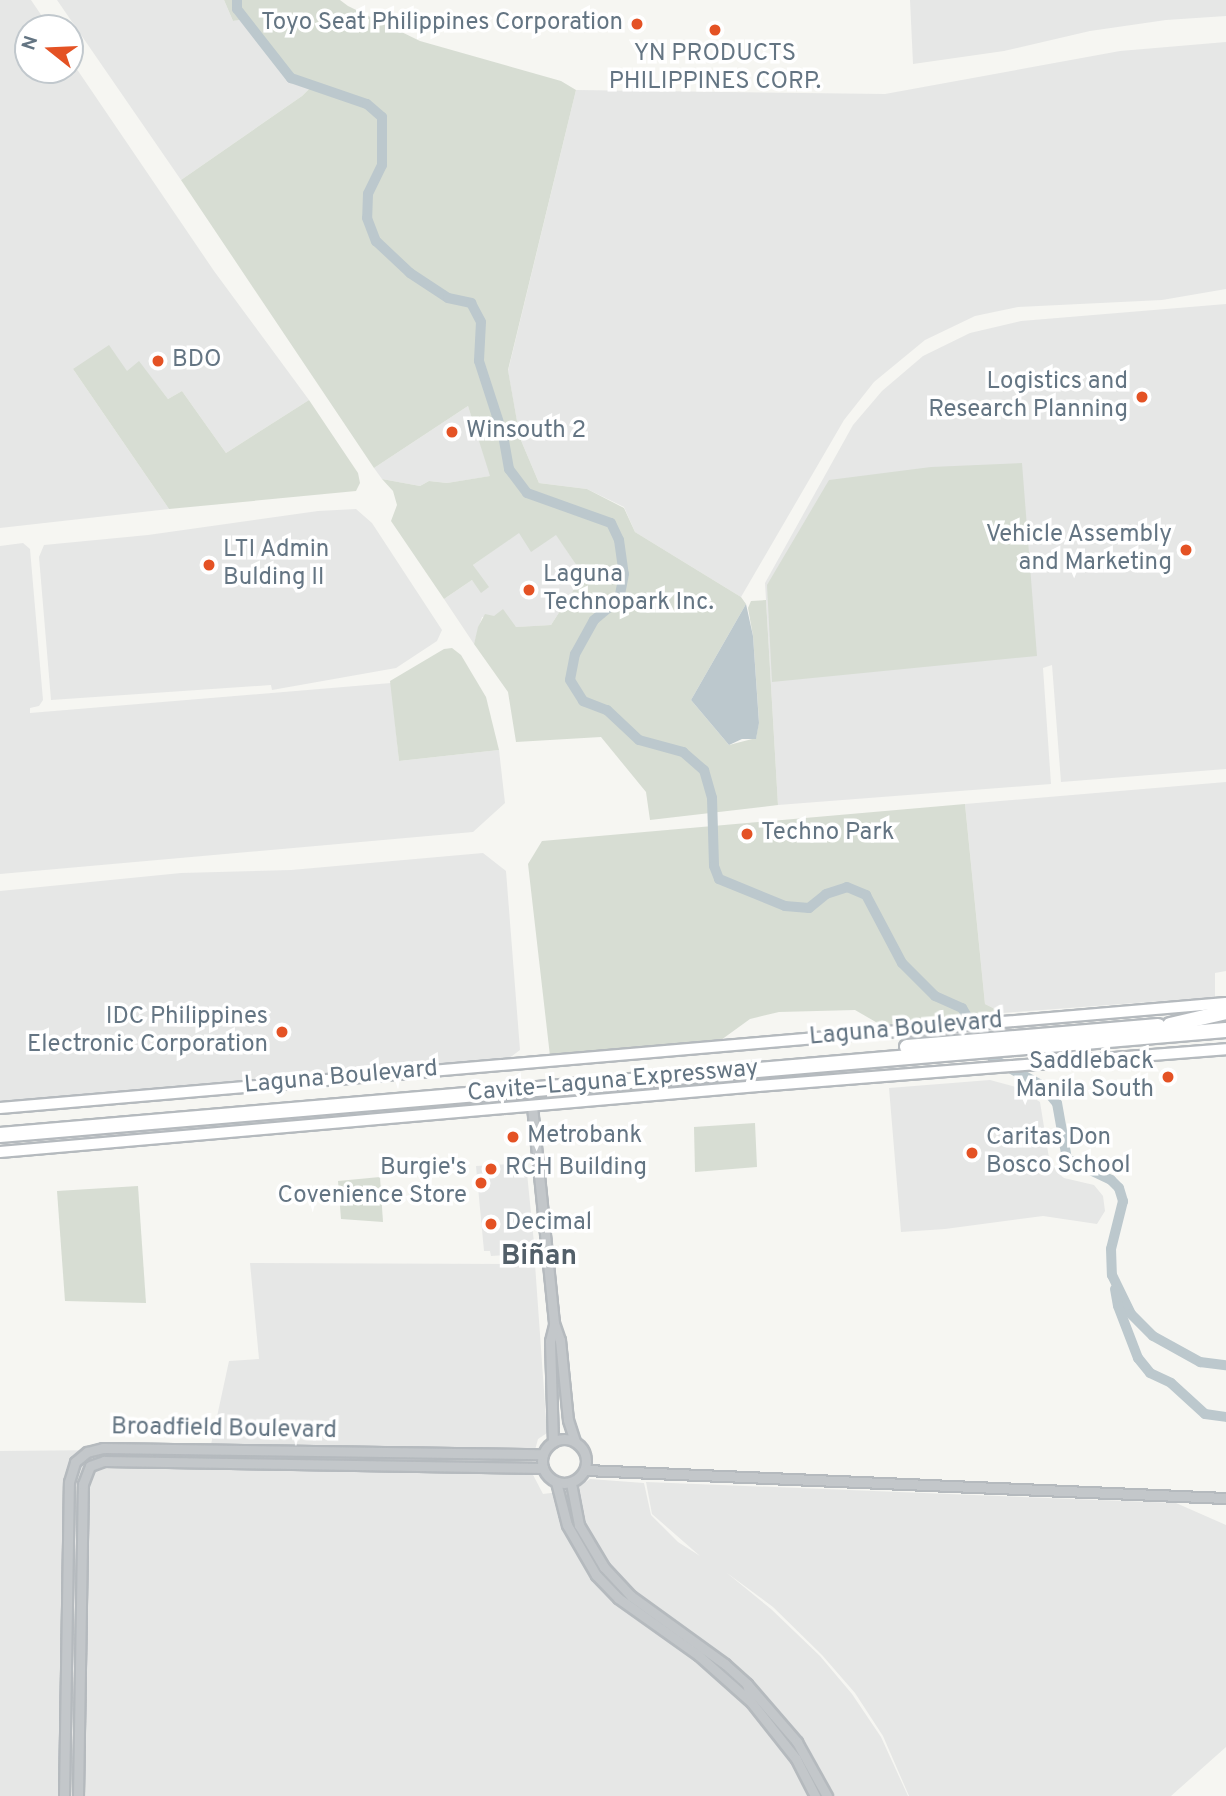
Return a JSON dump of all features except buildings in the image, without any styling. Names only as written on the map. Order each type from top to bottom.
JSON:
[{"type":"highway","points":[[1170,1030],[1226,1012]]},
{"type":"highway","name":"Cavite–Laguna Expressway","points":[[1170,1030],[1226,1020]]},
{"type":"highway","points":[[1170,1030],[1226,1036]]},
{"type":"highway","name":"Cavite–Laguna Expressway","points":[[0,1135],[207,1112],[1015,1042],[1170,1030],[1226,1030]]},
{"type":"highway","name":"Cavite–Laguna Expressway","points":[[0,1125],[207,1112]]},
{"type":"main road","name":"Laguna Boulevard","points":[[0,1108],[1226,1003]]},
{"type":"main road","name":"Laguna Boulevard","points":[[0,1152],[1226,1049]]},
{"type":"street","points":[[532,1106],[554,1323],[560,1340],[568,1420],[575,1441],[585,1452],[586,1471]]},
{"type":"street","points":[[553,1442],[550,1341],[554,1323]]},
{"type":"street","points":[[575,1441],[568,1439],[553,1442],[543,1454],[543,1468],[556,1482],[570,1533],[603,1583],[634,1611],[698,1655],[751,1702],[796,1759],[815,1796]]},
{"type":"street","name":"Broadfield Boulevard","points":[[64,1796],[69,1482],[75,1462],[87,1452],[103,1448],[543,1454]]},
{"type":"street","name":"Broadfield Boulevard","points":[[78,1796],[82,1490],[90,1466],[104,1461],[543,1468]]},
{"type":"street","points":[[556,1482],[571,1483],[586,1471],[1226,1498]]},
{"type":"street","points":[[571,1483],[579,1525],[610,1574],[631,1596],[697,1640],[747,1684],[797,1742],[827,1796]]},
{"type":"street","points":[[747,1684],[751,1702]]},
{"type":"shaded area","points":[[0,0],[31,0],[40,14],[14,14],[14,84],[84,84],[84,80],[214,271],[309,400],[226,453],[182,391],[168,399],[139,362],[127,372],[73,369],[169,509],[0,528]]},
{"type":"shaded area","points":[[57,0],[224,0],[233,21],[244,18],[291,78],[311,87],[181,180],[84,39],[84,14],[67,14]]},
{"type":"shaded area","points":[[224,0],[340,0],[420,41],[561,81],[576,90],[508,370],[520,438],[539,483],[587,489],[624,508],[635,532],[741,597],[746,604],[691,700],[729,745],[756,738],[759,722],[753,636],[748,608],[751,601],[766,600],[778,805],[650,820],[646,792],[601,737],[516,742],[508,692],[474,644],[478,627],[485,614],[494,616],[503,609],[516,627],[551,625],[583,575],[556,535],[531,552],[519,533],[473,565],[489,587],[481,593],[472,580],[444,599],[391,521],[397,505],[393,491],[382,479],[420,486],[429,481],[447,483],[490,476],[468,406],[374,468],[181,180],[311,87],[291,78],[244,19],[233,21]]},
{"type":"shaded area","points":[[910,0],[1226,0],[1226,16],[1166,20],[1090,31],[1004,51],[913,64]]},
{"type":"shaded area","points":[[1226,42],[1226,289],[1162,300],[1018,307],[975,316],[925,340],[874,382],[844,420],[741,597],[635,532],[624,507],[587,489],[539,483],[520,438],[508,371],[576,90],[885,94],[1120,51]]},
{"type":"shaded area","points":[[1226,304],[1226,769],[1061,782],[1052,665],[1043,668],[1051,784],[778,805],[765,583],[853,425],[882,391],[923,356],[970,333],[1021,321]]},
{"type":"shaded area","points":[[109,345],[127,371],[139,361],[168,399],[182,391],[226,453],[309,400],[358,473],[360,483],[356,491],[169,509],[73,369]]},
{"type":"shaded area","points":[[468,406],[491,476],[447,483],[429,481],[420,486],[382,479],[374,468]]},
{"type":"shaded area","points":[[1022,463],[1037,656],[772,682],[767,585],[829,480],[931,467]]},
{"type":"shaded area","points":[[356,509],[372,523],[442,630],[437,641],[396,668],[272,690],[271,685],[51,700],[39,557],[44,545],[148,535],[318,511]]},
{"type":"shaded area","name":"Laguna Technopark Inc.","points":[[519,532],[556,534],[583,575],[551,625],[516,627],[494,616],[482,617],[474,644],[444,599],[472,580],[488,588],[473,565]]},
{"type":"shaded area","points":[[23,543],[30,549],[43,700],[39,706],[30,708],[30,713],[391,683],[399,761],[499,750],[505,803],[473,832],[0,874],[0,546]]},
{"type":"shaded area","points":[[746,604],[753,636],[759,723],[756,739],[742,739],[729,745],[691,700]]},
{"type":"shaded area","points":[[452,648],[461,655],[486,697],[499,750],[399,761],[390,681],[444,649]]},
{"type":"shaded area","points":[[1226,782],[1226,971],[1215,973],[1215,997],[1003,1013],[985,1004],[965,804]]},
{"type":"shaded area","points":[[965,804],[985,1004],[1003,1013],[881,1025],[855,1010],[779,1012],[750,1019],[721,1040],[550,1056],[528,864],[542,841]]},
{"type":"shaded area","points":[[483,853],[506,871],[520,1050],[508,1059],[0,1101],[0,891],[181,873],[291,870]]},
{"type":"shaded area","name":"Caritas Don Bosco School","points":[[990,1080],[1016,1087],[1040,1102],[1049,1158],[1059,1174],[1064,1178],[1094,1185],[1103,1196],[1105,1211],[1097,1224],[1043,1216],[901,1232],[889,1088]]},
{"type":"shaded area","points":[[755,1123],[757,1167],[695,1172],[694,1127]]},
{"type":"shaded area","points":[[526,1163],[535,1253],[491,1256],[490,1251],[484,1251],[476,1166]]},
{"type":"shaded area","points":[[380,1177],[383,1222],[341,1219],[338,1181]]},
{"type":"shaded area","points":[[138,1186],[146,1303],[65,1301],[57,1191]]},
{"type":"shaded area","points":[[250,1263],[535,1264],[547,1433],[538,1439],[530,1469],[543,1494],[574,1490],[590,1479],[644,1483],[651,1515],[678,1542],[700,1556],[652,1514],[646,1482],[1176,1503],[1226,1525],[1226,1747],[1171,1796],[909,1796],[883,1736],[855,1693],[822,1655],[773,1607],[727,1573],[771,1609],[820,1656],[852,1694],[881,1737],[908,1796],[0,1796],[0,1451],[210,1449],[229,1361],[259,1359]]},
{"type":"waterway","points":[[237,0],[237,9],[291,78],[367,104],[382,117],[382,165],[368,194],[367,218],[376,241],[410,273],[448,298],[471,303],[481,322],[479,361],[503,435],[509,469],[527,493],[611,523],[619,540],[624,574],[619,599],[594,620],[575,654],[570,680],[583,701],[607,710],[639,740],[683,752],[704,770],[712,798],[714,866],[719,879],[785,906],[809,908],[826,894],[847,887],[866,895],[902,963],[935,996],[962,1008],[993,1059],[1043,1086],[1057,1103],[1067,1159],[1111,1180],[1119,1188],[1123,1201],[1111,1249],[1112,1275],[1131,1314],[1153,1336],[1200,1362],[1226,1365]]},
{"type":"waterway","points":[[1115,1289],[1118,1306],[1138,1358],[1150,1373],[1171,1383],[1205,1414],[1226,1417]]},
{"type":"place","name":"Toyo Seat Philippines Corporation","points":[[637,24]]},
{"type":"place","name":"YN PRODUCTS PHILIPPINES CORP.","points":[[715,30]]},
{"type":"place","name":"BDO","points":[[158,361]]},
{"type":"place","name":"Logistics and Research Planning","points":[[1142,397]]},
{"type":"place","name":"Winsouth 2","points":[[452,432]]},
{"type":"place","name":"Vehicle Assembly and Marketing","points":[[1186,550]]},
{"type":"place","name":"LTI Admin Bulding II","points":[[209,565]]},
{"type":"place","name":"Laguna Technopark Inc.","points":[[529,590]]},
{"type":"place","name":"Techno Park","points":[[747,834]]},
{"type":"place","name":"IDC Philippines Electronic Corporation","points":[[282,1032]]},
{"type":"place","name":"Saddleback Manila South","points":[[1168,1077]]},
{"type":"place","name":"Metrobank","points":[[513,1137]]},
{"type":"place","name":"Caritas Don Bosco School","points":[[972,1153]]},
{"type":"place","name":"RCH Building","points":[[491,1169]]},
{"type":"place","name":"Burgie's Covenience Store","points":[[481,1183]]},
{"type":"place","name":"Decimal","points":[[491,1224]]},
{"type":"district","name":"Biñan","points":[[539,1257]]}]
